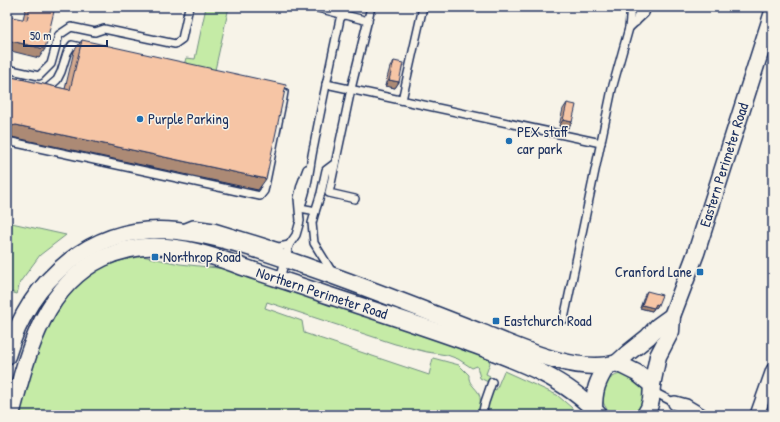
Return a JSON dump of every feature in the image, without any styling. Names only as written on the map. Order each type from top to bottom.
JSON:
[{"type":"street","name":"Eastern Perimeter Road","points":[[645,415],[649,408],[658,356],[671,331],[672,316],[696,252],[773,12]]},
{"type":"street","name":"Northern Perimeter Road","points":[[7,356],[20,323],[28,309],[45,284],[69,260],[83,251],[113,237],[146,231],[175,231],[287,252],[335,276],[544,356],[573,363],[612,365]]},
{"type":"street","name":"Northern Perimeter Road","points":[[11,415],[34,338],[50,305],[68,282],[79,273],[103,258],[128,249],[154,246],[181,249],[224,260],[442,333],[498,354],[553,378],[569,388],[596,412]]},
{"type":"street","points":[[596,412],[596,388],[600,377],[612,365],[648,338],[658,326],[672,316]]},
{"type":"street","points":[[612,365],[637,373],[652,388]]},
{"type":"street","points":[[757,415],[773,370]]},
{"type":"street","points":[[675,403],[686,406],[701,415]]},
{"type":"lane","points":[[7,68],[39,76],[51,64],[59,35],[70,27],[95,32],[104,29],[175,44],[182,39],[189,7]]},
{"type":"lane","points":[[314,7],[368,21]]},
{"type":"lane","points":[[355,198],[329,193],[334,164],[371,7]]},
{"type":"lane","points":[[402,100],[423,7]]},
{"type":"lane","points":[[564,319],[612,89],[629,28],[631,7]]},
{"type":"lane","points":[[636,22],[640,7]]},
{"type":"lane","points":[[629,28],[645,13],[647,7]]},
{"type":"lane","points":[[280,279],[287,252],[296,235],[300,221],[298,198],[300,188],[311,160],[340,19],[343,15]]},
{"type":"lane","points":[[36,90],[43,91],[57,80],[67,53],[72,45],[92,50]]},
{"type":"lane","points":[[326,84],[601,144]]},
{"type":"lane","points":[[7,141],[196,184],[260,196],[264,191],[284,92],[276,90]]},
{"type":"lane","points":[[334,164],[326,170],[312,223],[314,243],[327,267],[335,276]]},
{"type":"lane","points":[[300,208],[315,212]]},
{"type":"lane","points":[[482,415],[492,382]]},
{"type":"lane","points":[[652,388],[675,403],[684,415]]},
{"type":"green space","points":[[206,7],[229,7],[215,70],[184,65],[186,58],[195,59]]},
{"type":"green space","points":[[7,222],[66,235],[40,255],[20,282],[17,294],[7,291]]},
{"type":"green space","points":[[142,256],[180,264],[227,269],[488,357],[490,363],[486,374],[490,376],[488,382],[480,378],[477,366],[472,368],[458,359],[447,355],[427,352],[395,344],[267,302],[265,308],[302,321],[304,333],[429,375],[433,358],[459,365],[469,375],[470,382],[480,397],[478,415],[18,415],[29,374],[44,333],[54,314],[66,297],[81,281],[99,269]]},
{"type":"green space","points":[[504,371],[557,395],[578,415],[541,415],[534,413],[532,415],[485,415],[493,389],[496,390]]},
{"type":"green space","points":[[626,373],[643,384],[646,393],[642,405],[637,411],[633,414],[622,415],[613,413],[607,409],[603,402],[602,395],[608,380],[616,375]]},
{"type":"building","points":[[30,7],[55,7],[45,49],[7,40],[7,16],[27,20]]},
{"type":"building","name":"Purple Parking","points":[[82,40],[286,85],[266,179],[16,125],[7,125],[7,76],[70,90]]},
{"type":"building","points":[[394,61],[403,63],[399,82],[389,80]]},
{"type":"building","points":[[567,103],[576,105],[572,122],[563,120]]},
{"type":"building","points":[[647,291],[662,295],[658,305],[656,304],[654,308],[642,305]]},
{"type":"place","name":"Purple Parking","points":[[140,119]]},
{"type":"place","name":"PEX staff car park","points":[[509,141]]},
{"type":"place","name":"Northrop Road","points":[[155,257]]},
{"type":"place","name":"Cranford Lane","points":[[700,272]]},
{"type":"place","name":"Eastchurch Road","points":[[496,321]]}]
